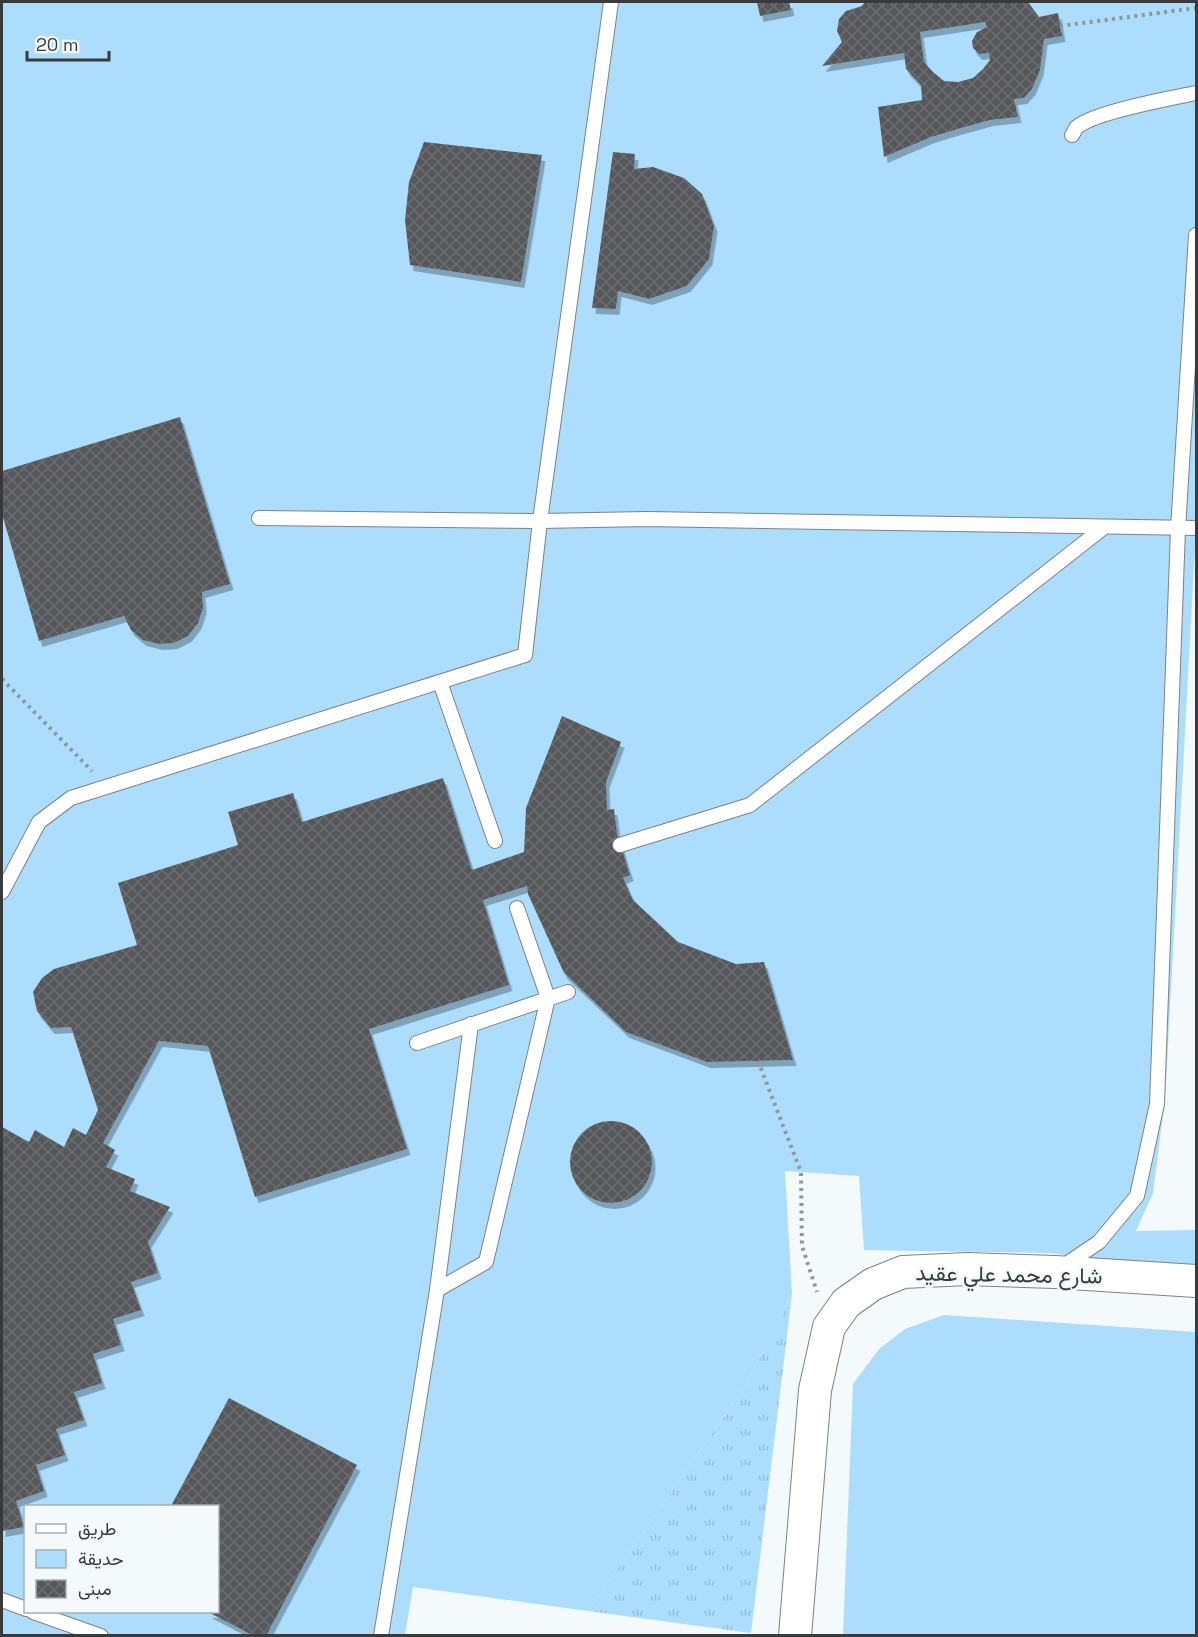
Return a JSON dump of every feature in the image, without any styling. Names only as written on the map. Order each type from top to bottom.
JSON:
[{"type":"street","name":"شارع محمد علي عقيد","points":[[795,1635],[815,1390],[829,1327],[846,1303],[873,1284],[903,1272],[967,1269],[1197,1281]]},
{"type":"lane","points":[[2,892],[39,822],[71,798],[525,655],[540,521],[611,2]]},
{"type":"lane","points":[[1072,135],[1077,127],[1092,119],[1137,106],[1197,93]]},
{"type":"lane","points":[[1055,1272],[1099,1242],[1137,1196],[1156,1104],[1178,529],[1197,235]]},
{"type":"lane","points":[[259,518],[540,521],[661,519],[1197,528]]},
{"type":"lane","points":[[620,844],[750,805],[1103,528]]},
{"type":"lane","points":[[440,682],[495,841]]},
{"type":"lane","points":[[437,1290],[486,1262],[548,998],[517,908]]},
{"type":"lane","points":[[417,1043],[568,992]]},
{"type":"lane","points":[[381,1635],[437,1290],[471,1024]]},
{"type":"lane","points":[[2,1600],[24,1608]]},
{"type":"lane","points":[[39,1613],[101,1635]]},
{"type":"path","points":[[1060,26],[1197,8]]},
{"type":"path","points":[[2,679],[108,787]]},
{"type":"path","points":[[758,1061],[801,1172],[802,1246],[829,1327]]},
{"type":"green space","points":[[2,2],[1196,2],[1196,529],[1165,1100],[1153,1193],[1136,1231],[1196,1230],[1196,1272],[1049,1253],[864,1250],[859,1176],[785,1171],[792,1294],[746,1385],[588,1611],[413,1587],[405,1635],[2,1636]]},
{"type":"green space","points":[[792,1294],[751,1633],[588,1611],[746,1385]]},
{"type":"green space","points":[[944,1315],[1196,1332],[1196,1635],[843,1635],[853,1384],[879,1349],[905,1329]]},
{"type":"building","points":[[757,2],[789,2],[791,10],[760,16]]},
{"type":"building","points":[[865,2],[1028,2],[1039,17],[1058,13],[1062,36],[1044,39],[1040,70],[1032,89],[1024,98],[1014,99],[1018,117],[990,120],[961,128],[931,137],[884,157],[878,107],[922,100],[921,85],[906,69],[904,53],[822,66],[842,42],[837,31],[839,19],[846,11],[862,6]],"holes":[[[985,22],[987,27],[977,32],[972,41],[973,48],[979,54],[989,53],[990,60],[973,78],[958,82],[944,81],[924,62],[920,32]]]},
{"type":"building","points":[[424,142],[542,155],[521,282],[410,265],[405,220],[409,182]]},
{"type":"building","points":[[613,152],[635,154],[634,169],[653,167],[684,178],[702,194],[714,226],[709,259],[687,286],[649,299],[618,291],[616,309],[592,308]]},
{"type":"building","points":[[180,417],[230,584],[202,592],[203,608],[198,623],[188,636],[174,643],[159,644],[143,640],[131,630],[124,616],[39,641],[2,514],[2,471]]},
{"type":"building","points":[[562,716],[621,742],[606,782],[607,810],[614,809],[617,833],[630,875],[623,878],[633,900],[678,942],[736,964],[764,962],[793,1060],[707,1062],[626,1032],[564,973],[528,894],[527,886],[483,900],[509,985],[369,1029],[407,1149],[255,1197],[208,1046],[159,1041],[103,1143],[115,1150],[106,1167],[135,1179],[130,1191],[170,1207],[148,1242],[158,1273],[131,1282],[141,1310],[113,1319],[121,1345],[93,1354],[102,1383],[74,1392],[84,1420],[56,1429],[65,1455],[36,1465],[44,1491],[16,1501],[24,1527],[2,1531],[2,1127],[29,1142],[35,1130],[64,1147],[73,1128],[86,1135],[98,1110],[71,1027],[51,1028],[37,1011],[33,992],[42,978],[54,969],[137,945],[118,883],[238,845],[228,812],[293,793],[302,822],[443,778],[472,870],[524,852],[526,808]]},
{"type":"building","points":[[611,1121],[627,1124],[640,1133],[649,1146],[652,1162],[649,1178],[640,1191],[627,1200],[611,1203],[595,1200],[582,1191],[573,1178],[570,1162],[573,1146],[582,1133],[595,1124]]},
{"type":"building","points":[[229,1398],[357,1465],[266,1636],[254,1636],[210,1613],[219,1613],[219,1505],[172,1505]]}]
